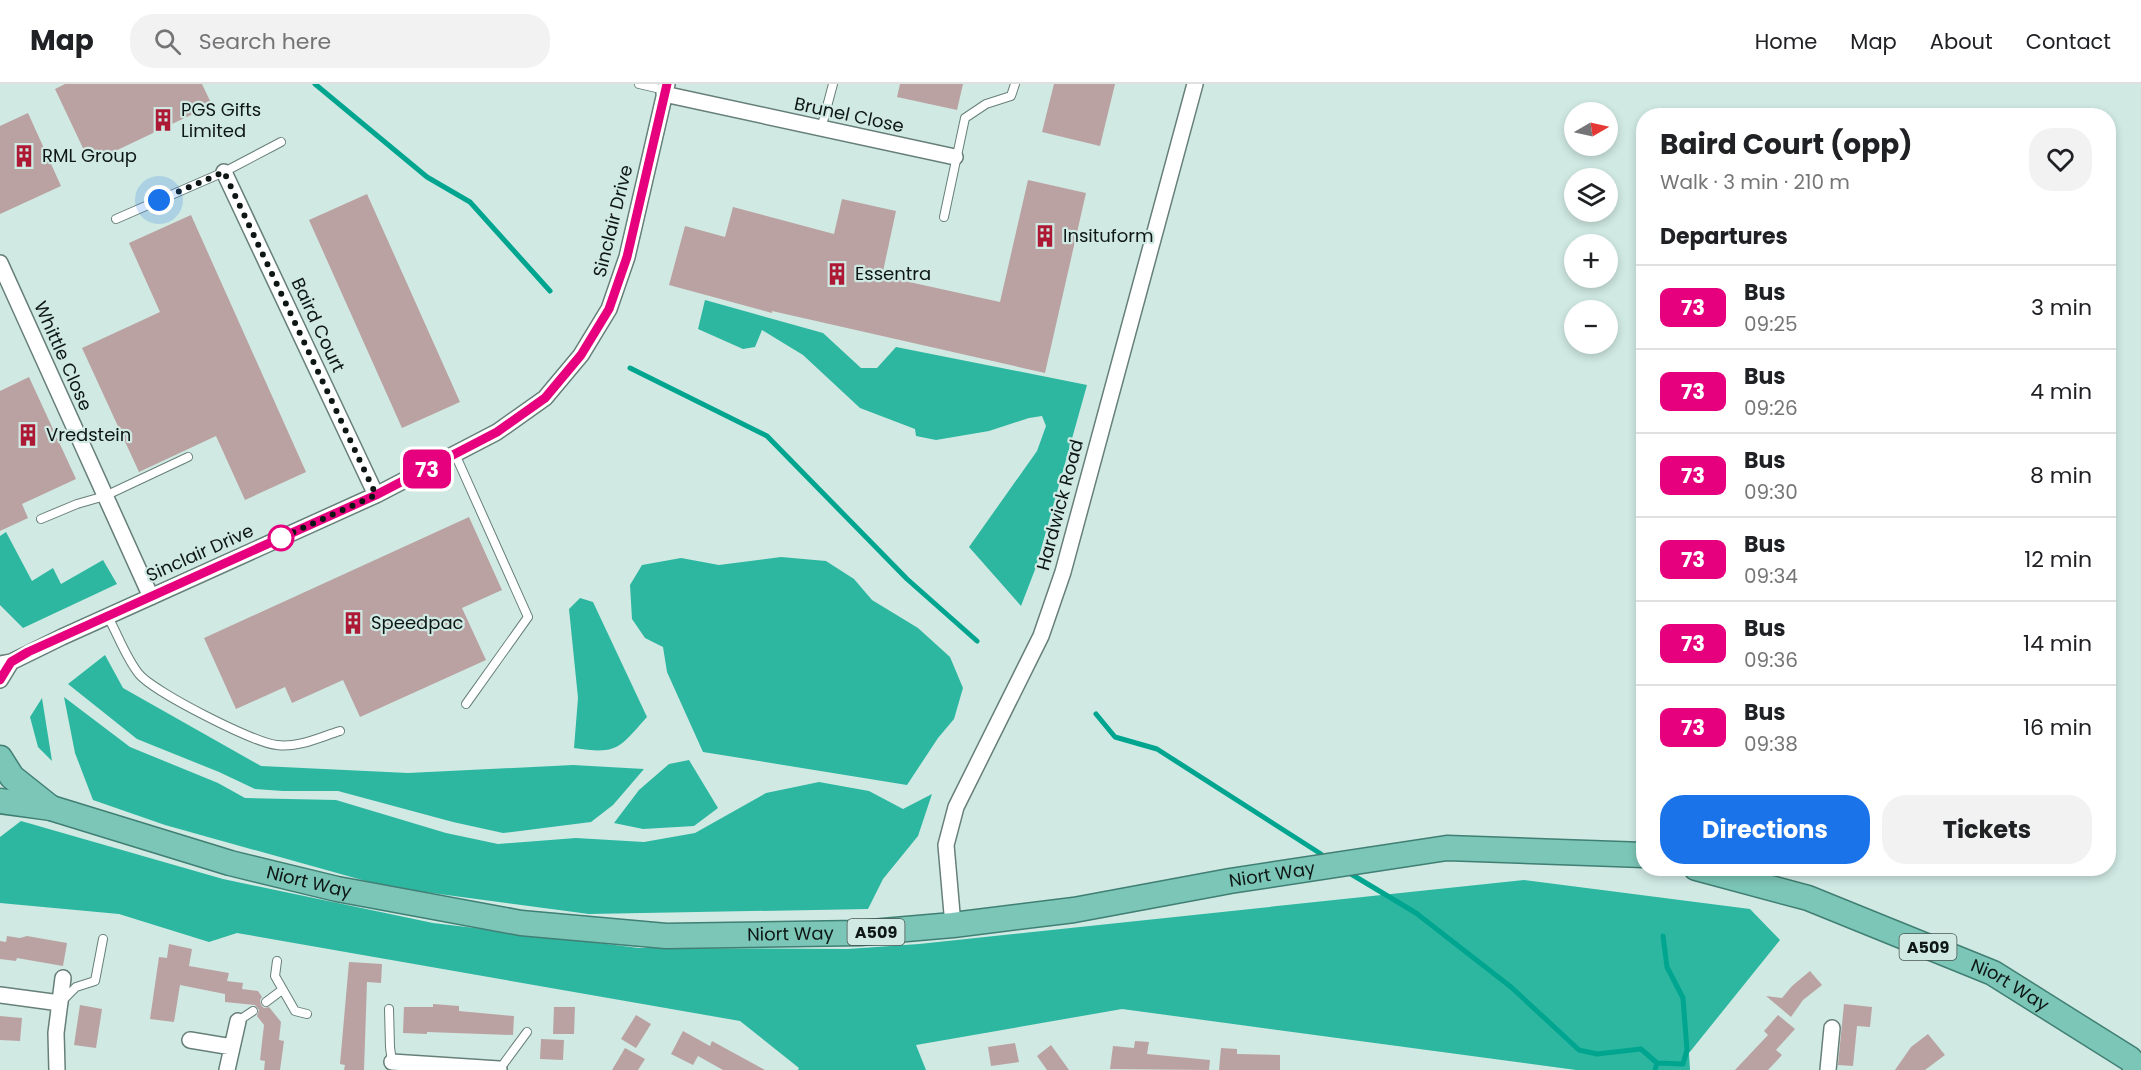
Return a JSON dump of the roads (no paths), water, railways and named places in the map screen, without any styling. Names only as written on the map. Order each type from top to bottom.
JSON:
[{"type":"highway","name":"Niort Way","points":[[0,758],[12,777],[51,808]]},
{"type":"highway","name":"Niort Way","points":[[0,801],[51,808],[230,863],[337,889],[521,923],[666,936],[860,933],[953,925],[1074,910],[1230,881],[1447,848],[1636,855]]},
{"type":"highway","name":"Niort Way","points":[[1726,876],[1808,898],[1993,973],[2130,1059],[2139,1070]]},
{"type":"street","name":"Hardwick Road","points":[[953,925],[946,845],[956,807],[1041,636],[1063,572],[1195,84]]},
{"type":"street","name":"Brunel Close","points":[[666,90],[821,129],[955,157]]},
{"type":"street","name":"Sinclair Drive","points":[[0,680],[5,663],[376,495],[497,432],[545,398],[581,355],[609,309],[627,257],[666,90]]},
{"type":"street","name":"Baird Court","points":[[224,172],[376,495]]},
{"type":"street","name":"Whittle Close","points":[[0,263],[151,597]]},
{"type":"street","points":[[57,1070],[56,1032],[63,978]]},
{"type":"street","points":[[0,994],[60,1003]]},
{"type":"street","points":[[227,1070],[238,1021]]},
{"type":"street","points":[[1828,1070],[1833,1028]]},
{"type":"street","points":[[189,1040],[232,1047]]},
{"type":"street","points":[[392,1062],[410,1067],[499,1070]]},
{"type":"lane","points":[[639,84],[666,90]]},
{"type":"lane","points":[[821,129],[833,84]]},
{"type":"lane","points":[[944,217],[964,118],[986,104],[1011,96],[1015,84]]},
{"type":"lane","points":[[116,219],[224,172],[281,142]]},
{"type":"lane","points":[[454,454],[528,617],[466,705]]},
{"type":"lane","points":[[41,519],[77,504],[105,496],[188,457]]},
{"type":"lane","points":[[108,617],[139,674],[153,687],[188,706],[261,741],[278,746],[296,745],[340,731]]},
{"type":"lane","points":[[60,1003],[76,987],[95,981],[103,939]]},
{"type":"lane","points":[[277,961],[275,976],[282,990],[295,1011],[307,1014]]},
{"type":"lane","points":[[266,1002],[282,990]]},
{"type":"lane","points":[[388,1009],[392,1062]]},
{"type":"lane","points":[[238,1021],[253,1011]]},
{"type":"lane","points":[[499,1070],[527,1032]]},
{"type":"waterway","points":[[315,84],[427,177],[470,202],[550,291]]},
{"type":"waterway","points":[[630,368],[767,436],[907,579],[977,641]]},
{"type":"waterway","points":[[1096,714],[1115,737],[1157,749],[1321,854]]},
{"type":"waterway","points":[[1351,874],[1416,913],[1511,987],[1579,1050],[1597,1054],[1641,1049],[1657,1063],[1655,1070]]},
{"type":"waterway","points":[[1657,1063],[1683,1064],[1687,1050],[1683,998],[1667,967],[1663,936]]},
{"type":"place","name":"PGS Gifts Limited","points":[[163,120]]},
{"type":"place","name":"RML Group","points":[[24,156]]},
{"type":"place","name":"Insituform","points":[[1045,236]]},
{"type":"place","name":"Essentra","points":[[837,274]]},
{"type":"place","name":"Vredstein","points":[[28,435]]},
{"type":"place","name":"Speedpac","points":[[353,623]]}]
